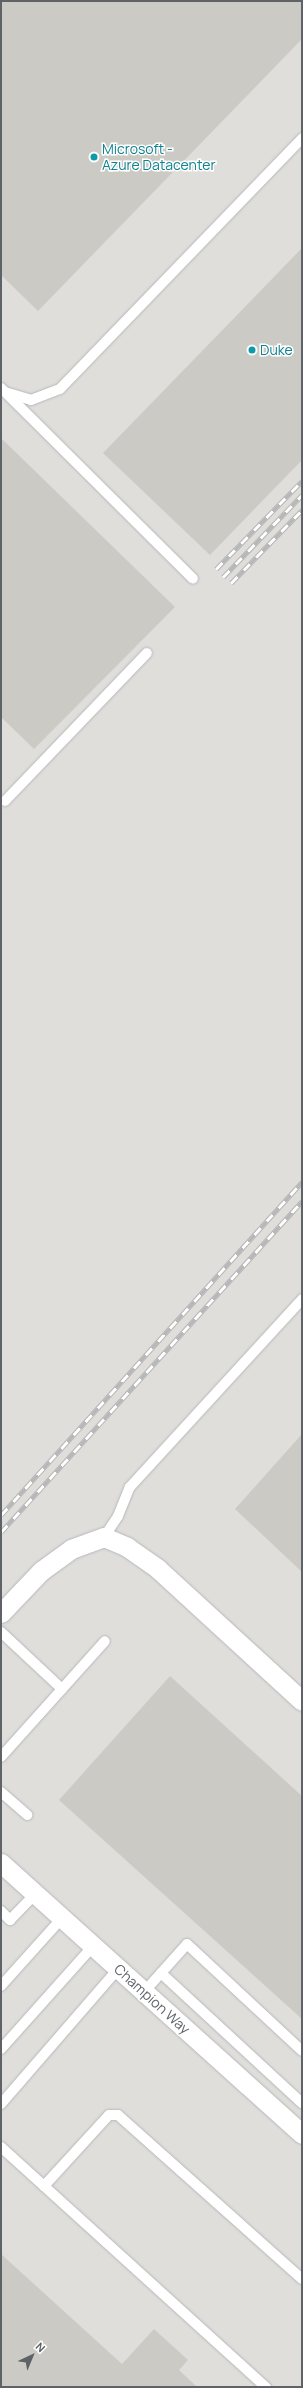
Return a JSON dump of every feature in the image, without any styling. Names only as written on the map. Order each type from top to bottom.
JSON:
[{"type":"street","points":[[1,1613],[41,1571],[65,1553],[89,1541],[104,1538],[127,1547],[158,1569],[302,1701]]},
{"type":"street","name":"Champion Way","points":[[1,1863],[302,2134]]},
{"type":"lane","points":[[3,390],[31,400],[60,389],[302,138]]},
{"type":"lane","points":[[3,390],[193,579]]},
{"type":"lane","points":[[2,801],[147,653]]},
{"type":"lane","points":[[104,1538],[118,1516],[130,1487],[302,1299]]},
{"type":"lane","points":[[1,1632],[62,1689]]},
{"type":"lane","points":[[1,1757],[106,1642]]},
{"type":"lane","points":[[1,1792],[27,1815]]},
{"type":"lane","points":[[1,1911],[10,1920],[35,1894]]},
{"type":"lane","points":[[1,1986],[62,1918]]},
{"type":"lane","points":[[144,1992],[187,1944],[302,2051]]},
{"type":"lane","points":[[1,2049],[93,1946]]},
{"type":"lane","points":[[1,2104],[118,1969]]},
{"type":"lane","points":[[161,1974],[302,2103]]},
{"type":"lane","points":[[44,2186],[109,2115],[118,2115],[302,2279]]},
{"type":"lane","points":[[1,2147],[266,2387]]},
{"type":"shaded area","points":[[1,1],[302,1],[302,2387],[1,2387]]},
{"type":"building","name":"Microsoft - Azure Datacenter","points":[[1,1],[302,1],[302,39],[38,311],[1,275]]},
{"type":"building","name":"Duke","points":[[302,248],[302,460],[210,555],[103,453]]},
{"type":"building","points":[[1,438],[175,607],[34,749],[1,717]]},
{"type":"building","points":[[302,1434],[302,1572],[235,1509]]},
{"type":"building","points":[[170,1676],[302,1796],[302,2019],[59,1800]]},
{"type":"building","points":[[1,2254],[122,2364],[154,2329],[188,2360],[179,2370],[197,2387],[1,2387]]},
{"type":"railway","points":[[216,569],[302,481]]},
{"type":"railway","points":[[223,577],[302,495]]},
{"type":"railway","points":[[231,583],[302,510]]},
{"type":"railway","points":[[1,1515],[302,1182]]},
{"type":"railway","points":[[1,1532],[302,1201]]},
{"type":"place","name":"Microsoft - Azure Datacenter","points":[[94,157]]},
{"type":"place","name":"Duke","points":[[252,350]]}]
